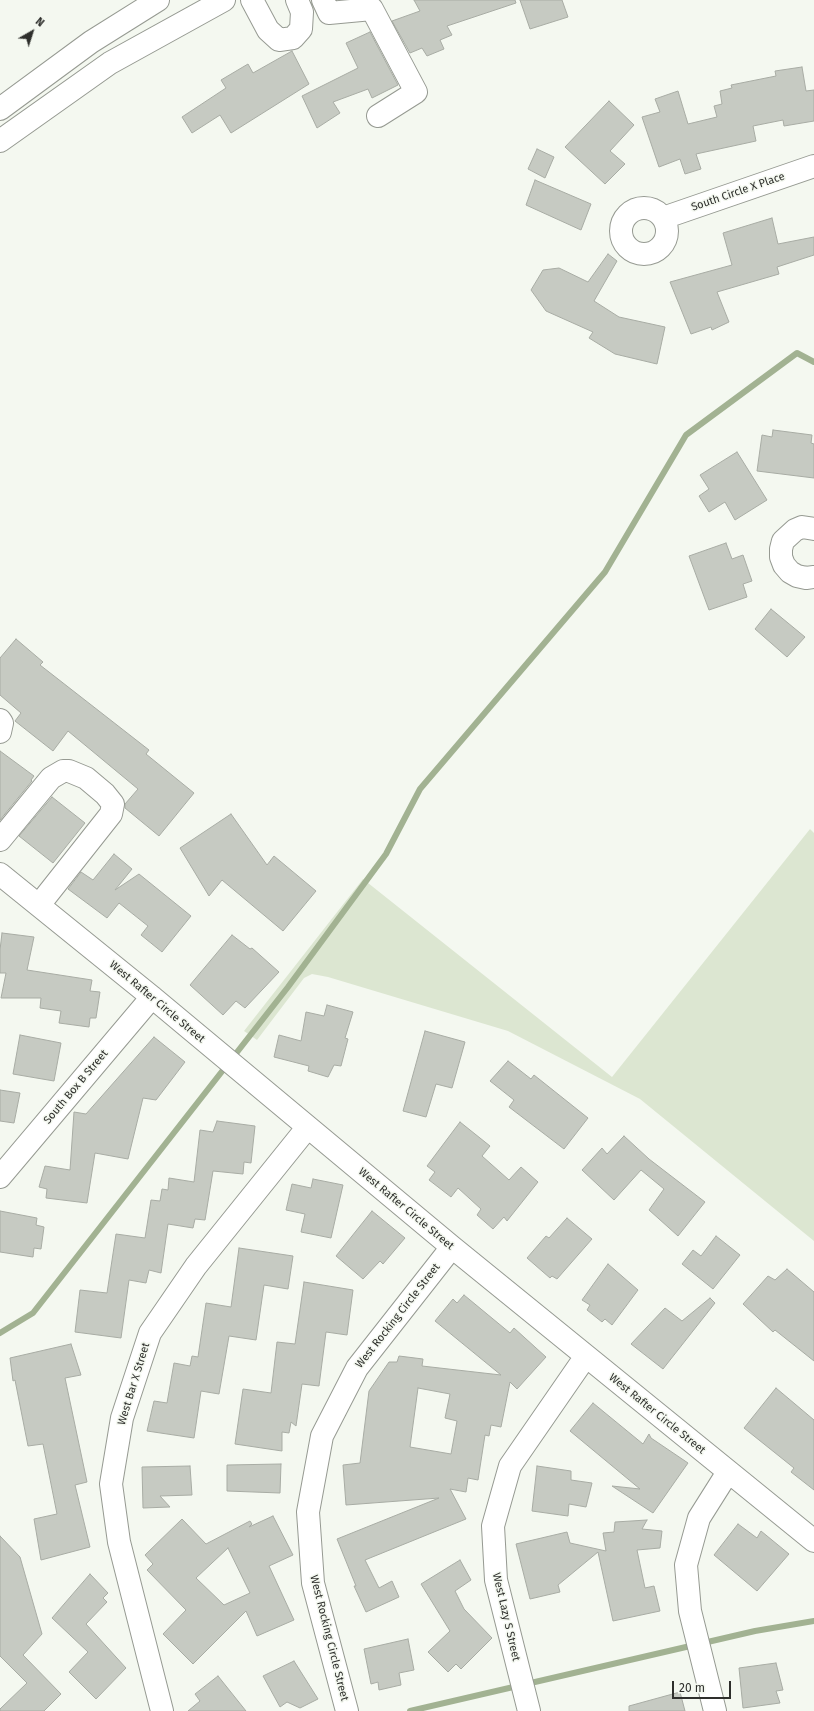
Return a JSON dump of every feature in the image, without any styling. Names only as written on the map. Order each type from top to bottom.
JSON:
[{"type":"street","points":[[0,110],[92,42],[158,0]]},
{"type":"street","points":[[0,141],[110,63],[224,0]]},
{"type":"street","points":[[252,0],[268,30],[279,40],[293,38],[301,30],[302,12],[297,0]]},
{"type":"street","points":[[323,0],[329,12],[372,9],[416,92],[378,116]]},
{"type":"street","name":"South Circle X Place","points":[[663,218],[814,166]]},
{"type":"street","points":[[814,529],[802,527],[795,530],[783,541],[781,549],[781,557],[784,566],[790,572],[797,576],[806,578],[814,577]]},
{"type":"street","points":[[0,720],[2,723],[0,732]]},
{"type":"street","points":[[0,840],[52,778],[63,771],[69,771],[86,778],[105,794],[112,804],[111,814],[39,905]]},
{"type":"street","name":"West Rafter Circle Street","points":[[0,874],[152,996],[307,1128],[452,1247],[814,1541]]},
{"type":"street","name":"South Box B Street","points":[[0,1177],[152,996]]},
{"type":"street","name":"West Bar X Street","points":[[162,1711],[119,1542],[111,1484],[122,1418],[150,1333],[196,1266],[307,1128]]},
{"type":"street","name":"West Rocking Circle Street","points":[[347,1711],[313,1582],[308,1512],[322,1436],[357,1368],[452,1247]]},
{"type":"street","name":"West Lazy S Street","points":[[529,1711],[496,1580],[493,1526],[510,1466],[586,1356]]},
{"type":"street","points":[[715,1711],[690,1611],[686,1565],[699,1518],[728,1472]]},
{"type":"green space","points":[[810,829],[814,833],[814,1241],[640,1099],[508,1031],[328,977],[312,974],[304,978],[257,1040],[244,1031],[363,879],[612,1077]]},
{"type":"building","points":[[414,0],[515,0],[516,3],[447,26],[452,35],[440,40],[444,49],[427,56],[422,48],[410,53],[392,21],[420,11]]},
{"type":"building","points":[[520,0],[562,0],[568,17],[530,29]]},
{"type":"building","points":[[370,32],[398,85],[372,98],[368,89],[333,102],[340,113],[317,128],[302,96],[358,68],[346,43]]},
{"type":"building","points":[[292,51],[309,84],[231,133],[220,115],[192,133],[182,117],[226,88],[221,80],[248,64],[253,73]]},
{"type":"building","points":[[802,67],[806,91],[814,90],[814,121],[784,126],[783,120],[753,126],[756,141],[696,154],[701,169],[685,174],[680,159],[659,167],[642,117],[660,112],[655,99],[678,91],[688,124],[717,117],[714,106],[722,104],[720,91],[732,88],[731,85],[776,76],[775,71]]},
{"type":"building","points":[[609,101],[634,125],[610,151],[625,164],[605,184],[565,147]]},
{"type":"building","points":[[537,149],[554,157],[545,178],[528,169]]},
{"type":"building","points":[[535,180],[591,204],[581,230],[526,205]]},
{"type":"building","points":[[772,218],[778,244],[814,237],[814,255],[777,267],[779,274],[717,292],[729,322],[712,330],[711,327],[691,334],[670,282],[732,265],[723,233]]},
{"type":"building","points":[[608,254],[617,261],[594,301],[619,317],[665,327],[657,364],[615,354],[589,338],[593,332],[546,311],[531,290],[543,270],[559,268],[588,282]]},
{"type":"building","points":[[773,430],[812,435],[811,443],[814,444],[814,478],[757,471],[762,435],[772,437]]},
{"type":"building","points":[[737,452],[767,500],[735,520],[725,502],[709,512],[699,496],[709,489],[700,475]]},
{"type":"building","points":[[726,543],[732,559],[743,555],[752,581],[743,584],[747,597],[709,610],[689,556]]},
{"type":"building","points":[[771,609],[805,637],[787,657],[755,629]]},
{"type":"building","points":[[16,639],[43,662],[40,665],[149,750],[146,754],[194,793],[159,836],[125,808],[125,804],[138,789],[68,731],[53,751],[15,721],[21,713],[0,695],[0,658]]},
{"type":"building","points":[[0,751],[34,776],[31,780],[32,781],[0,820]]},
{"type":"building","points":[[52,797],[85,823],[53,863],[19,836]]},
{"type":"building","points":[[231,814],[267,865],[274,856],[316,891],[283,931],[222,880],[209,896],[180,848]]},
{"type":"building","points":[[114,854],[132,869],[115,890],[139,874],[191,916],[162,952],[141,935],[148,926],[119,903],[107,918],[68,889],[81,872],[93,880]]},
{"type":"building","points":[[2,933],[34,937],[27,970],[92,980],[90,991],[100,992],[96,1018],[90,1018],[89,1027],[59,1023],[61,1011],[40,1008],[41,998],[1,998],[6,973],[0,973]]},
{"type":"building","points":[[232,935],[250,949],[252,948],[279,972],[245,1008],[236,1001],[223,1015],[190,985]]},
{"type":"building","points":[[327,1005],[353,1012],[345,1038],[348,1039],[341,1066],[334,1065],[328,1077],[308,1071],[309,1066],[274,1057],[279,1035],[301,1041],[306,1012],[324,1016]]},
{"type":"building","points":[[425,1031],[465,1042],[452,1088],[436,1084],[426,1117],[403,1111]]},
{"type":"building","points":[[20,1035],[61,1043],[54,1081],[13,1074]]},
{"type":"building","points":[[154,1037],[185,1062],[156,1100],[143,1098],[128,1159],[95,1153],[87,1203],[46,1198],[47,1189],[39,1187],[45,1166],[70,1170],[74,1112],[86,1114]]},
{"type":"building","points":[[508,1061],[531,1079],[534,1075],[588,1118],[564,1149],[509,1107],[514,1100],[490,1081]]},
{"type":"building","points":[[0,1090],[20,1093],[14,1123],[0,1121]]},
{"type":"building","points":[[217,1121],[255,1126],[251,1163],[244,1162],[243,1174],[213,1171],[205,1220],[195,1219],[193,1228],[168,1224],[161,1273],[149,1270],[146,1283],[129,1280],[121,1338],[75,1332],[80,1290],[107,1293],[116,1234],[145,1238],[151,1200],[160,1201],[162,1189],[168,1190],[169,1178],[194,1182],[200,1130],[213,1132]]},
{"type":"building","points":[[460,1122],[490,1146],[482,1156],[509,1180],[521,1167],[538,1182],[507,1221],[504,1217],[493,1229],[477,1215],[481,1209],[458,1188],[451,1197],[429,1180],[435,1172],[427,1166]]},
{"type":"building","points":[[624,1136],[649,1159],[705,1202],[678,1236],[649,1210],[664,1189],[641,1170],[614,1200],[582,1170],[602,1148],[607,1154]]},
{"type":"building","points":[[313,1179],[343,1185],[331,1238],[301,1232],[305,1214],[286,1210],[292,1184],[311,1188]]},
{"type":"building","points":[[0,1211],[37,1218],[36,1225],[44,1227],[41,1249],[34,1248],[33,1257],[0,1252]]},
{"type":"building","points":[[372,1211],[405,1238],[383,1264],[380,1261],[363,1279],[336,1256]]},
{"type":"building","points":[[567,1218],[592,1239],[557,1279],[552,1276],[550,1278],[527,1258],[546,1236],[549,1238]]},
{"type":"building","points":[[716,1236],[740,1255],[713,1289],[682,1264],[693,1250],[701,1256]]},
{"type":"building","points":[[239,1248],[293,1256],[288,1289],[264,1285],[256,1340],[229,1336],[219,1394],[201,1391],[194,1438],[147,1431],[154,1401],[167,1403],[174,1363],[190,1366],[192,1356],[198,1357],[206,1303],[231,1307]]},
{"type":"building","points":[[608,1264],[638,1290],[612,1325],[605,1319],[602,1322],[587,1310],[590,1305],[582,1300]]},
{"type":"building","points":[[787,1269],[814,1292],[814,1361],[775,1330],[773,1332],[743,1304],[768,1276],[775,1280]]},
{"type":"building","points":[[304,1282],[353,1290],[347,1335],[326,1332],[319,1386],[302,1384],[296,1426],[291,1422],[289,1433],[282,1432],[282,1451],[235,1444],[243,1389],[271,1393],[277,1342],[295,1344]]},
{"type":"building","points":[[464,1295],[510,1333],[514,1328],[546,1357],[517,1389],[510,1382],[501,1427],[491,1425],[489,1436],[485,1435],[478,1480],[468,1478],[466,1492],[450,1489],[466,1519],[365,1560],[379,1588],[392,1581],[399,1597],[366,1612],[354,1586],[356,1586],[337,1539],[439,1498],[346,1505],[343,1465],[360,1463],[369,1391],[389,1362],[397,1362],[399,1356],[423,1359],[422,1366],[501,1375],[435,1321],[453,1299],[457,1303]],"holes":[[[418,1388],[450,1394],[445,1418],[457,1421],[451,1454],[410,1447]]]},
{"type":"building","points":[[710,1298],[715,1303],[663,1369],[631,1344],[665,1308],[682,1321]]},
{"type":"building","points":[[71,1344],[81,1375],[65,1378],[87,1482],[75,1485],[90,1547],[41,1560],[34,1519],[57,1514],[43,1444],[28,1446],[15,1380],[13,1381],[10,1358]]},
{"type":"building","points":[[776,1388],[814,1420],[814,1490],[791,1472],[794,1468],[744,1428]]},
{"type":"building","points":[[593,1403],[643,1444],[649,1434],[651,1438],[688,1463],[653,1513],[612,1486],[640,1489],[570,1431]]},
{"type":"building","points":[[281,1464],[280,1493],[227,1491],[227,1465]]},
{"type":"building","points":[[190,1466],[192,1495],[160,1496],[170,1507],[143,1508],[142,1467]]},
{"type":"building","points":[[537,1466],[571,1471],[571,1480],[592,1483],[586,1507],[569,1504],[568,1516],[532,1511]]},
{"type":"building","points":[[273,1516],[293,1555],[269,1566],[294,1620],[257,1636],[246,1611],[193,1664],[163,1634],[186,1610],[147,1570],[153,1564],[145,1555],[182,1519],[206,1544],[250,1521],[252,1524],[249,1527]],"holes":[[[228,1548],[250,1593],[224,1605],[196,1578]]]},
{"type":"building","points":[[647,1520],[642,1529],[662,1531],[660,1548],[637,1550],[645,1588],[654,1586],[660,1611],[613,1621],[598,1552],[558,1585],[560,1592],[530,1599],[516,1544],[567,1532],[570,1543],[606,1551],[603,1533],[614,1532],[615,1522]]},
{"type":"building","points":[[738,1524],[757,1538],[761,1531],[789,1554],[757,1591],[714,1555]]},
{"type":"building","points":[[0,1536],[20,1557],[42,1634],[23,1655],[61,1694],[44,1711],[0,1711],[0,1709],[27,1683],[0,1656]]},
{"type":"building","points":[[460,1560],[471,1580],[455,1591],[464,1609],[492,1638],[461,1669],[456,1664],[448,1672],[428,1652],[450,1631],[421,1584]]},
{"type":"building","points":[[90,1574],[108,1593],[103,1598],[107,1602],[86,1624],[126,1668],[96,1699],[69,1672],[88,1652],[52,1618]]},
{"type":"building","points":[[408,1639],[414,1670],[399,1673],[401,1685],[379,1690],[378,1682],[371,1684],[364,1649]]},
{"type":"building","points":[[294,1661],[318,1699],[300,1708],[287,1702],[280,1707],[263,1676]]},
{"type":"building","points":[[776,1663],[783,1690],[776,1691],[780,1703],[743,1708],[739,1668]]},
{"type":"building","points":[[218,1676],[246,1711],[188,1711],[200,1701],[195,1694]]},
{"type":"building","points":[[680,1692],[685,1711],[629,1711],[629,1706]]},
{"type":"waterway","points":[[0,1333],[33,1313],[288,987],[386,854],[420,789],[605,572],[686,435],[797,353],[814,362]]},
{"type":"waterway","points":[[410,1711],[755,1631],[814,1621]]}]
